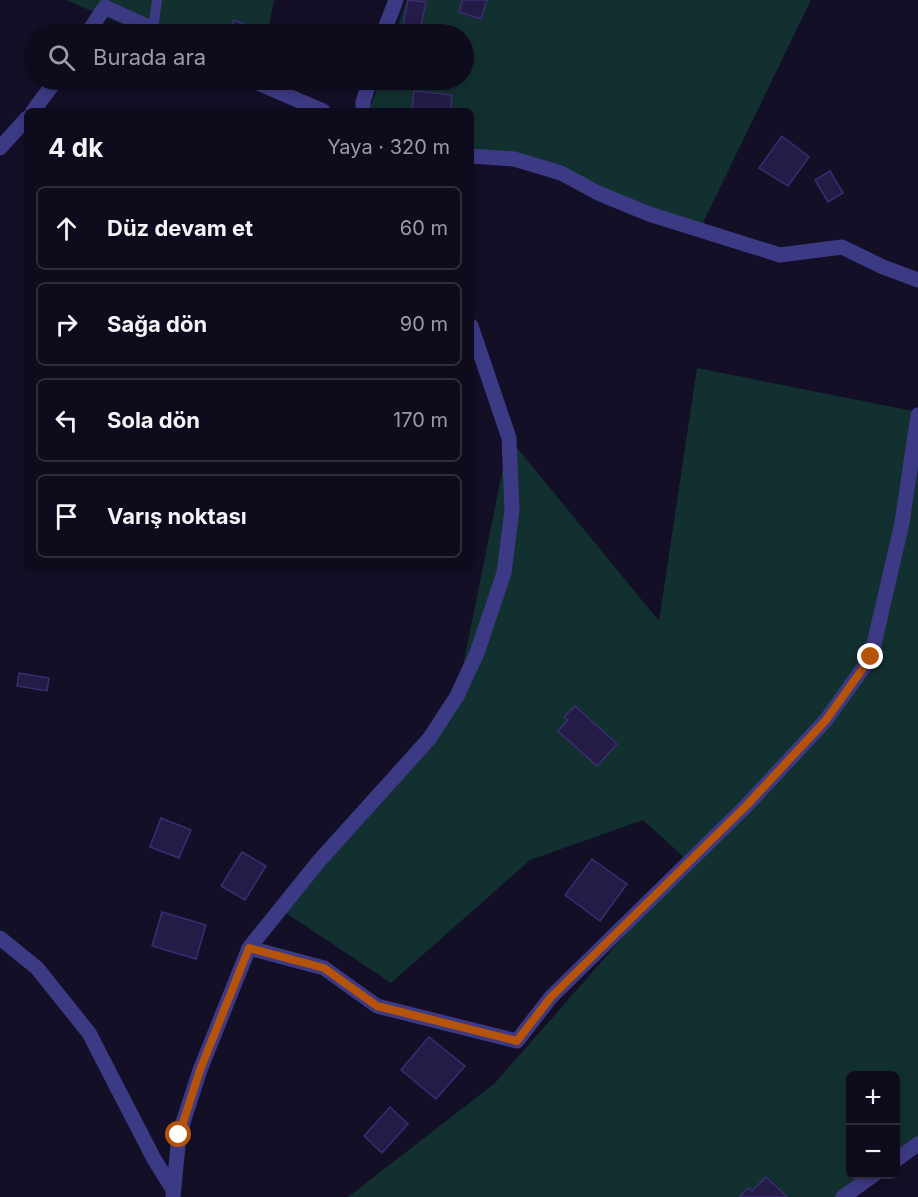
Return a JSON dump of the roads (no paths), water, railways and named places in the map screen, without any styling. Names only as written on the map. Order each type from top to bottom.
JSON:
[{"type":"street","points":[[387,24],[396,0]]},
{"type":"street","points":[[94,24],[105,7],[141,24]]},
{"type":"street","points":[[35,108],[49,90]]},
{"type":"street","points":[[274,90],[316,108]]},
{"type":"street","points":[[363,108],[367,90]]},
{"type":"street","points":[[0,148],[24,121]]},
{"type":"street","points":[[474,156],[514,159],[561,173],[598,194],[649,214],[780,255],[842,247],[883,267],[918,280]]},
{"type":"street","points":[[172,1192],[179,1135],[200,1070],[249,948],[318,861],[429,738],[457,696],[477,653],[504,573],[512,510],[509,438],[474,335]]},
{"type":"street","points":[[249,948],[324,968],[377,1006],[517,1041],[551,997],[746,806],[818,728],[871,657],[903,523],[918,415]]},
{"type":"street","points":[[0,938],[37,968],[89,1033],[172,1192]]},
{"type":"street","points":[[900,1157],[918,1144]]},
{"type":"street","points":[[843,1197],[868,1179]]},
{"type":"lane","points":[[157,0],[158,24]]}]
